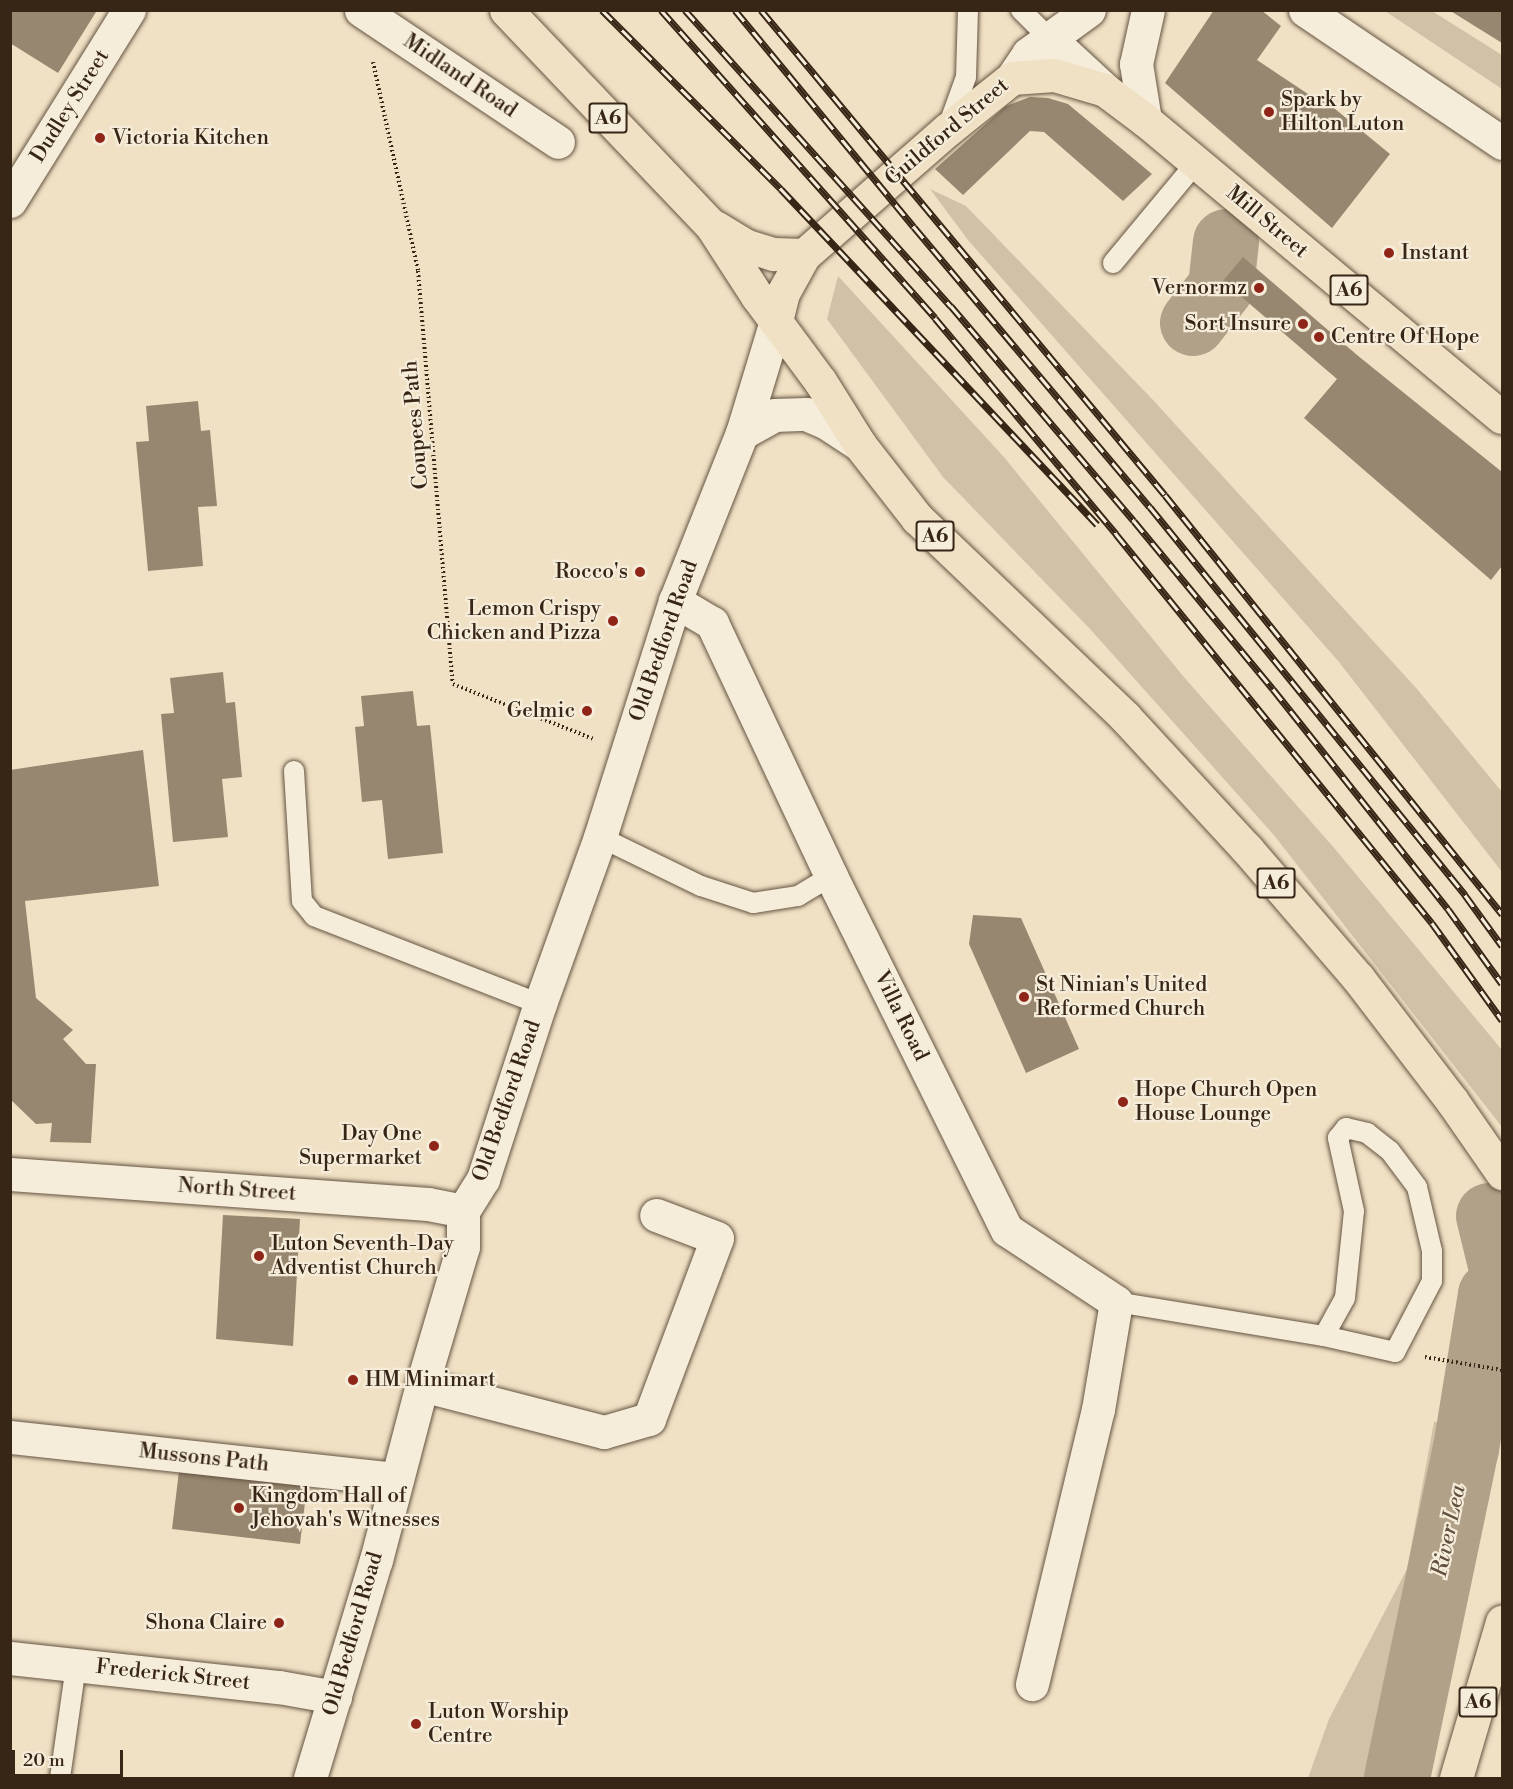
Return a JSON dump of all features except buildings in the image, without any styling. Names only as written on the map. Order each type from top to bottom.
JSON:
[{"type":"highway","name":"A6","points":[[506,10],[711,225],[820,381],[861,445],[917,518],[1125,717],[1247,849],[1358,978],[1452,1101],[1503,1173]]},
{"type":"highway","name":"Mill Street","points":[[1012,78],[1054,75],[1105,90],[1503,417]]},
{"type":"highway","name":"Guildford Street","points":[[776,321],[783,293],[804,255],[947,130],[1012,78]]},
{"type":"highway","name":"A6","points":[[711,225],[747,246],[774,254],[804,255]]},
{"type":"highway","name":"A6","points":[[1456,1779],[1502,1620]]},
{"type":"street","name":"Dudley Street","points":[[10,201],[129,10]]},
{"type":"street","name":"Guildford Street","points":[[1012,78],[1028,54],[1089,10]]},
{"type":"street","points":[[1144,120],[1136,64],[1148,10]]},
{"type":"street","points":[[1305,10],[1503,143]]},
{"type":"street","name":"Midland Road","points":[[362,11],[558,142]]},
{"type":"street","points":[[1050,39],[1105,90]]},
{"type":"street","name":"Old Bedford Road","points":[[310,1779],[463,1247],[463,1211],[483,1179],[540,1004],[600,837],[675,601],[742,433],[776,321]]},
{"type":"street","points":[[742,433],[774,415],[806,414],[825,422],[861,445]]},
{"type":"street","name":"Villa Road","points":[[675,601],[712,622],[831,876],[1007,1230],[1116,1302]]},
{"type":"street","name":"North Street","points":[[10,1174],[429,1204],[463,1211]]},
{"type":"street","points":[[422,1385],[604,1432],[649,1419],[717,1238],[656,1215]]},
{"type":"street","points":[[1032,1684],[1098,1409],[1116,1302]]},
{"type":"street","name":"Mussons Path","points":[[10,1437],[397,1479]]},
{"type":"street","name":"Frederick Street","points":[[10,1658],[279,1687],[335,1697]]},
{"type":"lane","points":[[947,130],[966,77],[968,10]]},
{"type":"lane","points":[[1021,10],[1050,39]]},
{"type":"lane","points":[[1113,263],[1196,163]]},
{"type":"lane","points":[[294,771],[302,901],[314,916],[540,1004]]},
{"type":"lane","points":[[600,837],[701,886],[753,903],[798,896],[831,876]]},
{"type":"lane","points":[[1116,1302],[1324,1336],[1395,1352],[1432,1281],[1432,1251],[1417,1186],[1390,1151],[1367,1133],[1346,1128],[1338,1138],[1354,1211],[1345,1298],[1324,1336]]},
{"type":"lane","points":[[60,1779],[76,1665]]},
{"type":"path","name":"Coupees Path","points":[[362,11],[418,271],[453,684],[600,742]]},
{"type":"path","points":[[1458,1362],[1503,1370]]},
{"type":"shaded area","points":[[1385,11],[1432,11],[1502,55],[1502,89]]},
{"type":"shaded area","points":[[930,189],[966,206],[1153,400],[1417,689],[1502,792],[1502,872],[1339,662],[968,240]]},
{"type":"shaded area","points":[[838,276],[1003,456],[1183,676],[1335,849],[1502,1050],[1502,1127],[1273,834],[1091,630],[943,477],[827,319]]},
{"type":"shaded area","points":[[1434,1422],[1457,1422],[1415,1656],[1381,1778],[1308,1778],[1329,1719],[1407,1569]]},
{"type":"waterway","name":"River Lea","points":[[1193,323],[1221,287],[1226,242]]},
{"type":"waterway","name":"River Lea","points":[[1489,1216],[1502,1269]]},
{"type":"waterway","name":"River Lea","points":[[1397,1778],[1466,1449],[1491,1295],[1502,1297]]},
{"type":"railway","points":[[602,10],[781,189],[1097,524]]},
{"type":"railway","points":[[661,10],[935,318],[1116,534],[1432,923],[1502,1020]]},
{"type":"railway","points":[[685,10],[951,306],[1134,521],[1273,689],[1448,909],[1502,984]]},
{"type":"railway","points":[[735,10],[1150,507],[1465,895],[1502,946]]},
{"type":"railway","points":[[761,10],[1165,495],[1502,914]]},
{"type":"place","name":"Spark by Hilton Luton","points":[[1269,112]]},
{"type":"place","name":"Victoria Kitchen","points":[[100,138]]},
{"type":"place","name":"Instant","points":[[1389,253]]},
{"type":"place","name":"Vernormz","points":[[1259,288]]},
{"type":"place","name":"Sort Insure","points":[[1303,324]]},
{"type":"place","name":"Centre Of Hope","points":[[1319,337]]},
{"type":"place","name":"Rocco's","points":[[640,572]]},
{"type":"place","name":"Lemon Crispy Chicken and Pizza","points":[[613,621]]},
{"type":"place","name":"Gelmic","points":[[587,711]]},
{"type":"place","name":"St Ninian's United Reformed Church","points":[[1024,997]]},
{"type":"place","name":"Hope Church Open House Lounge","points":[[1123,1102]]},
{"type":"place","name":"Day One Supermarket","points":[[434,1146]]},
{"type":"place","name":"Luton Seventh-Day Adventist Church","points":[[259,1256]]},
{"type":"place","name":"HM Minimart","points":[[353,1380]]},
{"type":"place","name":"Kingdom Hall of Jehovah's Witnesses","points":[[239,1508]]},
{"type":"place","name":"Shona Claire","points":[[279,1623]]},
{"type":"place","name":"Luton Worship Centre","points":[[416,1724]]}]
